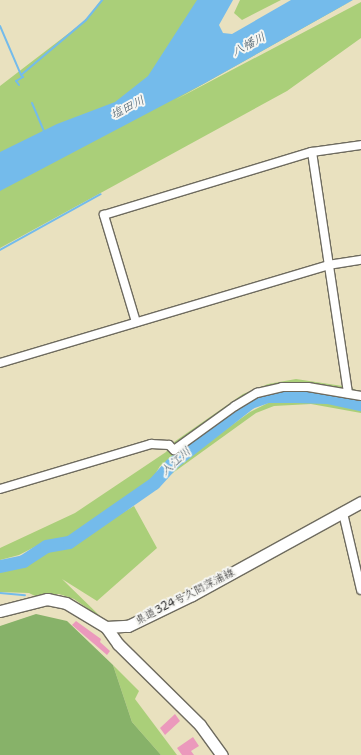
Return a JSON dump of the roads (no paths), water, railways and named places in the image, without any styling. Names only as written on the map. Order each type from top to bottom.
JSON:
[{"type":"main road","name":"県道324号久間深浦線","points":[[106,627],[128,626],[148,618],[361,502]]},
{"type":"main road","points":[[0,611],[47,599],[66,603],[106,627],[118,644],[200,725],[222,755]]},
{"type":"street","points":[[136,322],[104,215],[312,152],[361,145]]},
{"type":"street","points":[[312,152],[348,393]]},
{"type":"street","points":[[0,363],[328,265],[361,260]]},
{"type":"street","points":[[0,489],[151,444],[169,445],[174,450],[235,406],[257,393],[282,387],[308,386],[361,396]]},
{"type":"street","points":[[343,513],[361,590]]},
{"type":"water","points":[[197,0],[233,0],[219,25],[223,33],[232,34],[291,0],[353,0],[205,83],[0,191],[0,152],[57,124],[115,102],[148,76]]},
{"type":"waterway","points":[[19,85],[16,81],[23,77],[21,75],[86,20],[102,0]]},
{"type":"waterway","points":[[0,26],[21,75]]},
{"type":"waterway","points":[[32,103],[44,131]]},
{"type":"waterway","points":[[0,250],[101,194]]},
{"type":"waterway","name":"入江川","points":[[0,566],[23,561],[46,546],[69,542],[154,483],[171,464],[250,402],[267,396],[295,396],[327,397],[361,404]]},
{"type":"waterway","points":[[0,593],[25,595]]},
{"type":"water label","name":"八幡川","points":[[249,45]]},
{"type":"water label","name":"塩田川","points":[[128,108]]}]
